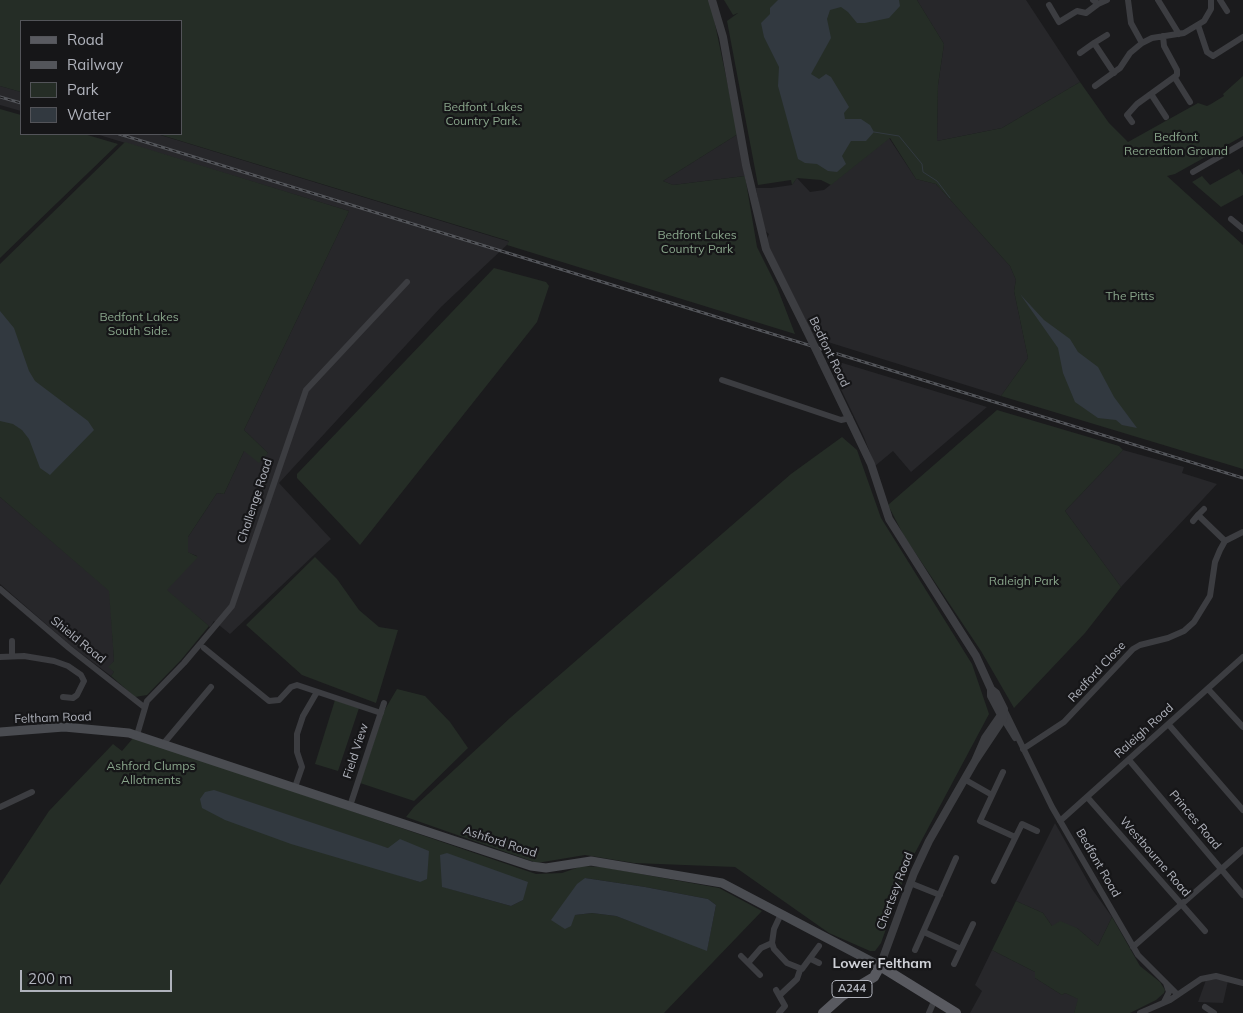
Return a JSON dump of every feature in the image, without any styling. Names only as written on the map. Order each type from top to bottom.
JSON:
[{"type":"main road","name":"Feltham Road","points":[[0,732],[64,727],[94,728],[137,735]]},
{"type":"main road","name":"Ashford Road","points":[[137,735],[539,868],[590,861],[722,883],[880,966],[956,1013]]},
{"type":"main road","name":"Chertsey Road","points":[[823,1013],[851,990],[874,977],[880,966]]},
{"type":"street","name":"Bedfont Road","points":[[712,0],[723,37],[746,165],[766,249],[850,418],[870,464],[889,520],[976,656],[991,689],[991,696],[1004,715],[1060,821],[1133,947],[1144,964],[1177,994]]},
{"type":"street","points":[[1048,5],[1060,22],[1077,11],[1086,12],[1096,2],[1107,0]]},
{"type":"street","points":[[1128,0],[1131,23],[1142,43]]},
{"type":"street","points":[[1158,0],[1179,34]]},
{"type":"street","points":[[1095,86],[1114,73],[1130,53],[1142,43],[1163,36],[1179,34],[1198,25],[1210,15],[1212,2],[1220,0],[1227,10]]},
{"type":"street","points":[[1198,25],[1207,52],[1213,56],[1243,37]]},
{"type":"street","points":[[1080,53],[1107,35]]},
{"type":"street","points":[[1132,122],[1128,115],[1137,104],[1175,78],[1178,70],[1168,55],[1163,36]]},
{"type":"street","points":[[1094,43],[1114,73]]},
{"type":"street","points":[[1175,78],[1190,102]]},
{"type":"street","points":[[1151,94],[1166,116]]},
{"type":"street","points":[[1193,172],[1243,143]]},
{"type":"street","points":[[1231,219],[1243,229]]},
{"type":"street","name":"Challenge Road","points":[[137,735],[144,707],[152,693],[184,664],[232,606],[306,390],[407,282]]},
{"type":"street","points":[[722,380],[837,419],[850,418]]},
{"type":"street","points":[[1193,521],[1204,509]]},
{"type":"street","points":[[1198,515],[1225,541],[1243,532]]},
{"type":"street","name":"Redford Close","points":[[1022,748],[1064,722],[1133,649],[1184,631],[1194,622],[1210,596],[1217,556],[1225,541]]},
{"type":"street","name":"Shield Road","points":[[0,589],[69,648],[144,707]]},
{"type":"street","points":[[12,641],[12,656]]},
{"type":"street","points":[[204,648],[272,706],[294,686],[381,713]]},
{"type":"street","points":[[0,657],[12,656],[54,660],[81,675],[84,681],[77,695],[73,698],[64,698]]},
{"type":"street","name":"Raleigh Road","points":[[1060,821],[1088,798],[1243,657]]},
{"type":"street","points":[[164,743],[211,687]]},
{"type":"street","points":[[1208,689],[1243,727]]},
{"type":"street","points":[[295,787],[302,767],[297,752],[297,734],[303,716],[317,692]]},
{"type":"street","name":"Field View","points":[[350,806],[384,703]]},
{"type":"street","name":"Chertsey Road","points":[[880,966],[910,883],[928,841],[975,761],[984,738],[1004,715]]},
{"type":"street","points":[[1168,725],[1243,810]]},
{"type":"street","name":"Princes Road","points":[[1129,760],[1243,895]]},
{"type":"street","points":[[1003,772],[992,795],[977,819],[1015,837]]},
{"type":"street","points":[[964,778],[992,795]]},
{"type":"street","points":[[0,807],[32,792]]},
{"type":"street","name":"Westbourne Road","points":[[1088,798],[1205,931]]},
{"type":"street","points":[[994,881],[1022,824],[1037,831]]},
{"type":"street","points":[[1133,947],[1243,850]]},
{"type":"street","points":[[915,950],[956,858]]},
{"type":"street","points":[[910,883],[940,896]]},
{"type":"street","points":[[782,914],[774,929],[772,943],[780,956],[800,970]]},
{"type":"street","points":[[954,964],[973,924]]},
{"type":"street","points":[[924,932],[960,949]]},
{"type":"street","points":[[748,963],[762,948],[772,943]]},
{"type":"street","points":[[779,1013],[785,1006],[778,992],[797,979],[800,970],[805,967],[819,946]]},
{"type":"street","points":[[741,956],[760,974]]},
{"type":"street","points":[[810,959],[819,963]]},
{"type":"street","points":[[1140,1013],[1183,992],[1195,982],[1208,977],[1229,978],[1243,983]]},
{"type":"street","points":[[1164,1002],[1169,992],[1166,982]]},
{"type":"street","points":[[928,1013],[935,999]]},
{"type":"street","points":[[1205,1007],[1214,1013]]},
{"type":"shaded area","points":[[917,0],[1026,0],[1080,82],[1002,128],[937,141],[938,85],[944,44]]},
{"type":"shaded area","points":[[0,86],[20,92],[20,111],[0,105]]},
{"type":"shaded area","points":[[738,134],[745,176],[673,185],[663,181]]},
{"type":"shaded area","points":[[99,135],[160,135],[510,242],[441,307],[279,483],[331,539],[230,634],[214,621],[210,627],[166,590],[197,556],[187,552],[188,537],[217,493],[224,494],[244,451],[268,453],[244,430],[349,211]]},
{"type":"shaded area","points":[[889,138],[916,179],[936,184],[1010,266],[1016,280],[1014,291],[1028,358],[1001,396],[815,338],[768,250],[766,241],[769,234],[763,229],[756,188],[792,185],[797,178],[810,192],[824,190]]},
{"type":"shaded area","points":[[826,358],[987,407],[911,472],[893,451],[875,466],[864,437]]},
{"type":"shaded area","points":[[1123,450],[1184,467],[1182,473],[1217,484],[1121,587],[1065,511]]},
{"type":"shaded area","points":[[0,497],[110,591],[114,661],[109,667],[114,672],[111,676],[70,645],[0,584]]},
{"type":"shaded area","points":[[1055,823],[1092,889],[1112,917],[1098,946],[1077,928],[1052,926],[1043,913],[1016,901]]},
{"type":"shaded area","points":[[992,950],[1035,972],[1035,978],[1062,995],[1065,993],[1079,999],[1074,1013],[970,1013],[982,991],[975,985]]},
{"type":"shaded area","points":[[1206,980],[1228,981],[1223,1003],[1198,1002]]},
{"type":"green space","name":"Bedfont Lakes Country Park.","points":[[0,0],[710,0],[738,134],[663,181],[673,185],[745,176],[757,247],[777,287],[795,334],[507,245],[509,241],[161,135],[182,135],[182,20],[20,20],[20,92],[0,86]]},
{"type":"green space","name":"The Pitts","points":[[724,0],[917,0],[944,44],[938,85],[937,141],[1002,128],[1080,82],[1109,123],[1128,142],[1198,103],[1207,106],[1211,104],[1224,96],[1223,94],[1243,76],[1243,136],[1175,174],[1167,176],[1243,245],[1243,469],[1001,396],[1028,358],[1014,291],[1016,280],[1010,266],[936,184],[916,179],[890,138],[831,185],[821,180],[797,178],[792,185],[791,180],[758,185],[727,21],[738,13],[733,15]]},
{"type":"green space","points":[[0,109],[20,115],[20,135],[87,135],[118,144],[0,258]]},
{"type":"green space","name":"Bedfont Lakes South Side.","points":[[125,142],[349,211],[244,430],[268,453],[259,463],[244,451],[224,494],[217,493],[188,537],[188,552],[198,557],[167,590],[209,626],[181,660],[147,695],[135,697],[111,676],[114,672],[108,667],[114,661],[109,591],[0,497],[0,264]]},
{"type":"green space","points":[[1239,169],[1243,175],[1243,195],[1221,207],[1192,182],[1202,176],[1210,185]]},
{"type":"green space","points":[[494,268],[546,282],[549,286],[537,322],[360,545],[297,478],[297,474]]},
{"type":"green space","name":"Raleigh Park","points":[[997,410],[1119,446],[1123,450],[1065,511],[1121,587],[1085,633],[1014,708],[981,651],[904,536],[888,505]]},
{"type":"green space","points":[[842,437],[857,450],[881,518],[972,664],[989,714],[909,864],[881,943],[875,951],[870,951],[829,933],[735,867],[634,863],[585,855],[537,863],[406,817],[414,807],[510,718],[791,474]]},
{"type":"green space","points":[[315,557],[337,579],[359,610],[379,627],[398,630],[376,703],[302,675],[246,625]]},
{"type":"green space","points":[[397,689],[425,696],[450,722],[468,748],[414,801],[360,783],[384,711]]},
{"type":"green space","points":[[335,700],[359,708],[338,771],[315,764]]},
{"type":"green space","name":"Ashford Clumps Allotments","points":[[134,737],[536,874],[562,873],[582,866],[602,867],[719,888],[762,911],[664,1013],[0,1013],[0,885],[49,811],[113,744],[122,751]],"holes":[[[369,843],[388,848],[420,882],[364,864]],[[585,878],[708,899],[716,905],[707,950],[616,916],[592,913],[575,915]],[[443,887],[523,900],[511,906]]]},
{"type":"green space","points":[[1016,901],[1043,913],[1052,926],[1060,921],[1077,928],[1098,946],[1112,917],[1140,966],[1160,982],[1165,990],[1164,993],[1156,1000],[1130,1013],[1074,1013],[1078,999],[1065,993],[1062,995],[1035,978],[1035,972],[992,950]]},
{"type":"water","points":[[778,0],[899,0],[900,6],[889,18],[865,23],[857,23],[841,7],[830,10],[827,19],[831,38],[811,74],[819,79],[826,74],[831,77],[849,107],[844,113],[845,119],[861,119],[870,125],[874,132],[866,141],[851,141],[842,156],[846,164],[837,172],[828,171],[817,164],[805,163],[798,159],[778,86],[779,67],[764,37],[761,23],[770,14],[770,8]]},
{"type":"water","points":[[1020,294],[1044,320],[1070,339],[1078,352],[1098,367],[1114,397],[1137,428],[1122,425],[1116,420],[1098,418],[1075,402],[1063,373],[1058,348]]},
{"type":"water","points":[[0,311],[14,328],[29,371],[35,381],[88,421],[94,430],[50,475],[40,468],[29,439],[22,430],[13,424],[0,421]]},
{"type":"water","points":[[214,790],[388,848],[400,839],[429,851],[427,879],[420,882],[291,844],[225,820],[202,808],[200,799],[205,792]]},
{"type":"water","points":[[447,853],[528,882],[523,900],[511,906],[442,887],[440,855]]},
{"type":"water","points":[[585,878],[708,899],[716,905],[707,951],[616,916],[592,913],[575,915],[571,926],[565,929],[551,920],[577,884]]},
{"type":"waterway","points":[[874,132],[899,136],[922,164],[923,172],[937,181],[950,198]]},
{"type":"railway","points":[[0,97],[20,103]]},
{"type":"railway","points":[[122,135],[1243,478]]},
{"type":"district","name":"Lower Feltham","points":[[882,964]]},
{"type":"park label","name":"Bedfont Recreation Ground","points":[[1176,144]]},
{"type":"park label","name":"Bedfont Lakes Country Park","points":[[697,242]]}]
